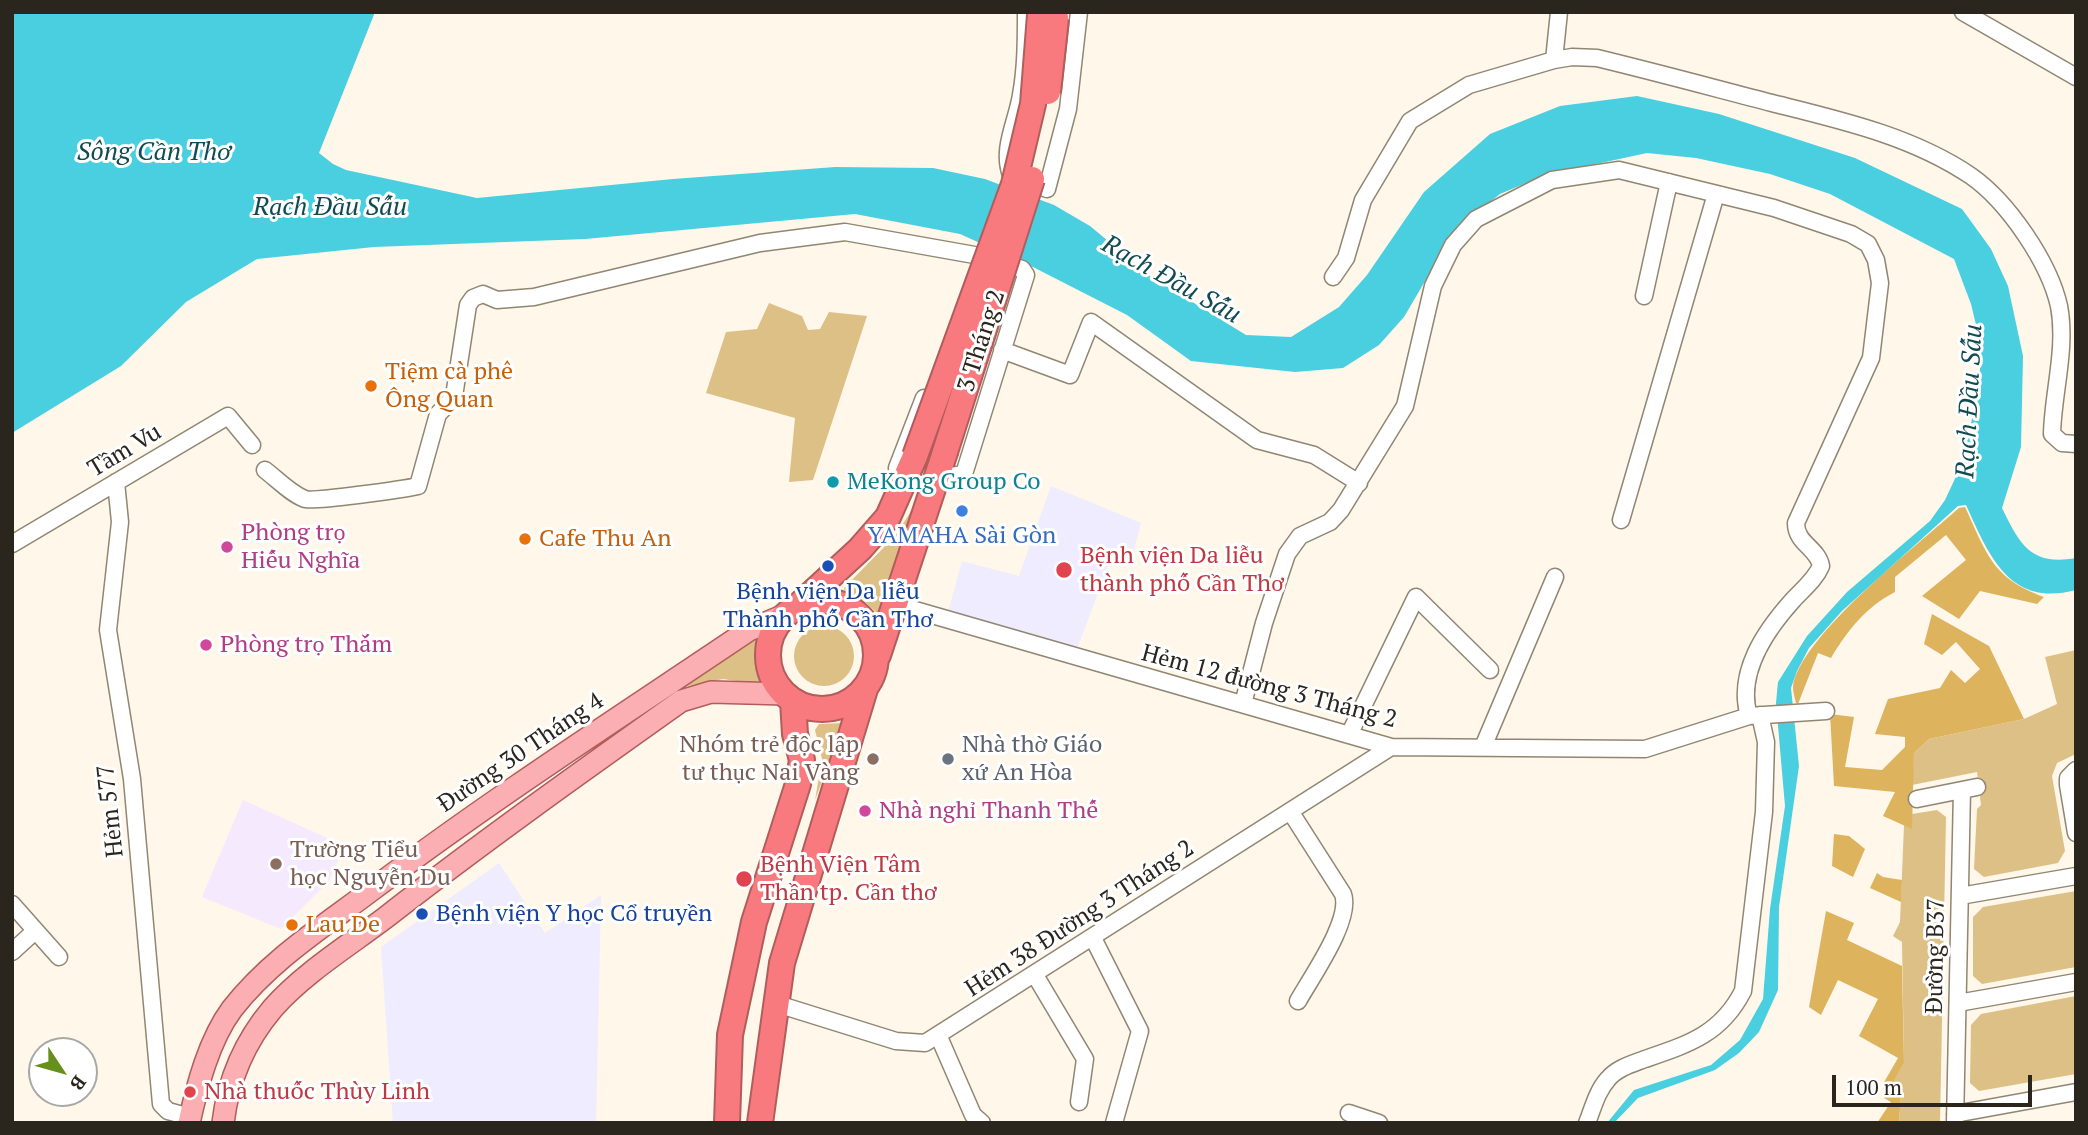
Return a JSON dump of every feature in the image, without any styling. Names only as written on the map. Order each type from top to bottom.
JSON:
[{"type":"highway","name":"3 Tháng 2","points":[[876,662],[1029,191],[1054,59],[1050,14]]},
{"type":"highway","name":"3 Tháng 2","points":[[792,611],[860,549],[888,517],[903,486],[1014,184],[1034,104],[1050,14]]},
{"type":"highway","points":[[727,1123],[730,1035],[743,972],[754,922],[798,784],[802,760],[789,697],[770,670],[770,640],[792,611],[827,600],[854,611],[872,633],[876,662],[864,689],[786,947],[774,1003],[760,1123]]},
{"type":"highway","points":[[789,697],[812,708],[826,709],[841,706],[864,689]]},
{"type":"main road","name":"Đường 30 Tháng 4","points":[[190,1120],[202,1076],[230,1012],[253,985],[295,947],[422,852],[749,630],[792,611]]},
{"type":"main road","name":"Đường 30 Tháng 4","points":[[223,1123],[227,1089],[247,1046],[273,1008],[312,973],[437,876],[681,701],[711,692],[789,697]]},
{"type":"main road","points":[[422,852],[437,876]]},
{"type":"street","points":[[1554,60],[1559,12]]},
{"type":"street","points":[[1963,12],[2076,77]]},
{"type":"street","points":[[1050,14],[1068,108],[1047,189],[1011,175],[1007,150],[1021,96],[1050,14]]},
{"type":"street","points":[[1333,277],[1346,258],[1363,200],[1410,121],[1469,85],[1554,60],[1597,58],[1853,124],[1919,149],[1972,177],[1997,199],[2018,223],[2055,295],[2060,344],[2052,434],[2062,443],[2076,444]]},
{"type":"street","points":[[1244,704],[1264,623],[1291,547],[1300,536],[1330,522],[1359,483],[1405,405],[1433,286],[1452,245],[1476,219],[1552,180],[1619,170],[1774,208],[1851,234],[1868,244],[1876,260],[1880,282],[1871,358],[1796,523],[1799,538],[1820,559],[1821,566],[1775,621],[1746,677],[1743,697],[1757,715],[1766,742],[1764,812],[1743,991],[1732,1012],[1715,1030],[1614,1073],[1599,1093],[1587,1123]]},
{"type":"street","points":[[1644,296],[1669,182]]},
{"type":"street","points":[[1621,520],[1716,194]]},
{"type":"street","points":[[265,470],[303,498],[316,502],[343,495],[418,486],[438,414],[448,404],[455,390],[468,305],[473,298],[483,294],[497,300],[534,297],[633,271],[760,243],[845,232],[980,256],[1022,269],[1026,275],[964,474],[937,478]]},
{"type":"street","points":[[903,486],[898,480],[897,468],[980,256]]},
{"type":"street","points":[[1002,350],[1070,375],[1091,322],[1257,440],[1314,455],[1359,483]]},
{"type":"street","name":"Tầm Vu","points":[[12,544],[228,416],[252,445]]},
{"type":"street","name":"Hẻm 577","points":[[116,482],[120,522],[108,630],[132,779],[161,1104],[168,1111],[190,1120]]},
{"type":"street","points":[[1483,747],[1556,577]]},
{"type":"street","points":[[1349,735],[1416,597],[1490,670]]},
{"type":"street","name":"Hẻm 12 đường 3 Tháng 2","points":[[894,604],[1391,747],[1645,749],[1757,715],[1818,711]]},
{"type":"street","name":"Hẻm 38 Đường 3 Tháng 2","points":[[774,1003],[911,1044],[925,1043],[939,1037],[1391,747]]},
{"type":"street","points":[[2076,770],[2068,778],[2068,785],[2076,833]]},
{"type":"street","name":"Đường B37","points":[[1917,799],[1969,788],[1960,896],[1955,1118]]},
{"type":"street","points":[[1290,811],[1343,894],[1346,906],[1342,921],[1298,1001]]},
{"type":"street","points":[[1960,896],[2076,876]]},
{"type":"street","points":[[12,904],[59,957]]},
{"type":"street","points":[[12,952],[35,931]]},
{"type":"street","points":[[1093,938],[1140,1031],[1114,1123]]},
{"type":"street","points":[[1035,975],[1086,1059],[1079,1102]]},
{"type":"street","points":[[1958,1003],[2076,982]]},
{"type":"street","points":[[939,1037],[973,1115],[982,1123]]},
{"type":"street","points":[[1955,1118],[2076,1092]]},
{"type":"street","points":[[1349,1113],[1379,1123]]},
{"type":"shaded area","points":[[769,303],[802,316],[808,330],[820,329],[829,312],[867,316],[813,480],[789,482],[795,418],[706,393],[726,332],[757,329]]},
{"type":"shaded area","name":"Bệnh viện Da liễu thành phố Cần Thơ","points":[[1051,486],[1141,523],[1130,565],[1110,561],[1077,649],[948,612],[962,561],[1019,576]]},
{"type":"shaded area","points":[[924,491],[880,616],[865,602],[845,594],[844,588],[895,536]]},
{"type":"shaded area","points":[[1965,507],[1986,551],[2002,573],[2027,590],[2044,597],[2037,604],[1980,591],[1959,619],[1922,596],[1966,560],[1946,535],[1895,577],[1895,592],[1858,620],[1831,658],[1818,653],[1798,704],[1796,703],[1793,687],[1800,667],[1816,643],[1891,567],[1959,508]]},
{"type":"shaded area","points":[[1932,614],[1989,646],[2024,719],[1929,739],[1914,753],[1912,829],[1883,816],[1895,792],[1834,786],[1830,714],[1854,717],[1845,767],[1882,770],[1905,747],[1905,737],[1875,734],[1888,699],[1940,688],[1951,670],[1965,683],[1980,669],[1956,642],[1942,655],[1924,644]]},
{"type":"shaded area","points":[[824,626],[841,631],[849,639],[854,656],[849,673],[841,681],[824,686],[807,681],[799,673],[794,656],[799,639],[807,631]]},
{"type":"shaded area","points":[[755,637],[759,640],[756,663],[761,681],[756,684],[723,679],[683,687]]},
{"type":"shaded area","points":[[2076,650],[2076,754],[2057,763],[2052,776],[2065,851],[2058,863],[1984,877],[1974,869],[1977,809],[1981,805],[1977,772],[1912,785],[1914,753],[1929,739],[2024,719],[2057,704],[2045,657]]},
{"type":"shaded area","points":[[842,723],[815,800],[822,759],[815,730],[819,724]]},
{"type":"shaded area","name":"Trường Tiểu học Nguyễn Du","points":[[243,800],[345,846],[328,882],[281,929],[202,897]]},
{"type":"shaded area","points":[[1937,810],[1946,817],[1940,1123],[1899,1123],[1901,1094],[1891,1087],[1904,1061],[1902,942],[1893,936],[1900,922],[1904,825],[1912,828],[1912,814]]},
{"type":"shaded area","points":[[1834,834],[1849,836],[1865,849],[1853,877],[1832,866]]},
{"type":"shaded area","points":[[499,863],[545,933],[601,895],[596,1123],[393,1123],[381,947]]},
{"type":"shaded area","points":[[1877,873],[1883,877],[1902,880],[1901,902],[1870,888]]},
{"type":"shaded area","points":[[2076,891],[2076,967],[1982,984],[1973,976],[1973,917],[1983,907]]},
{"type":"shaded area","points":[[1826,911],[1854,923],[1847,940],[1902,966],[1904,1062],[1891,1087],[1901,1094],[1899,1123],[1877,1123],[1891,1102],[1884,1098],[1883,1084],[1898,1058],[1859,1036],[1878,999],[1838,980],[1821,1015],[1809,1007]]},
{"type":"shaded area","points":[[2076,996],[2076,1074],[1979,1091],[1970,1083],[1971,1025],[1981,1014]]},
{"type":"water","points":[[12,12],[375,12],[319,153],[346,170],[477,198],[835,167],[933,168],[985,179],[1054,205],[1090,226],[1150,276],[1246,335],[1291,337],[1339,307],[1367,275],[1424,192],[1490,134],[1560,106],[1637,96],[1719,114],[1855,158],[1962,209],[1991,249],[2008,286],[2023,356],[2021,447],[2002,508],[2015,533],[2029,550],[2048,559],[2076,558],[2076,590],[2053,594],[2034,591],[2018,584],[2004,573],[1993,559],[1966,505],[1958,506],[1842,611],[1809,648],[1791,688],[1799,766],[1779,907],[1778,990],[1759,1032],[1739,1053],[1715,1070],[1638,1098],[1614,1123],[1607,1123],[1634,1090],[1711,1065],[1740,1040],[1763,999],[1770,909],[1785,806],[1776,703],[1778,682],[1807,636],[1847,592],[1930,521],[1945,500],[1959,470],[1979,392],[1981,346],[1971,304],[1954,259],[1830,194],[1770,174],[1696,158],[1647,153],[1545,175],[1500,194],[1455,230],[1404,317],[1379,345],[1343,368],[1295,372],[1191,361],[1127,315],[1031,266],[960,234],[855,214],[585,239],[374,247],[257,259],[186,302],[121,366],[12,433]]},
{"type":"place","name":"Tiệm cà phê Ông Quan","points":[[371,386]]},
{"type":"place","name":"MeKong Group Co","points":[[833,482]]},
{"type":"place","name":"YAMAHA Sài Gòn","points":[[962,511]]},
{"type":"place","name":"Cafe Thu An","points":[[525,539]]},
{"type":"place","name":"Phòng trọ Hiếu Nghĩa","points":[[227,547]]},
{"type":"place","name":"Bệnh viện Da liễu Thành phố Cần Thơ","points":[[828,566]]},
{"type":"place","name":"Bệnh viện Da liễu thành phố Cần Thơ","points":[[1064,570]]},
{"type":"place","name":"Phòng trọ Thắm","points":[[206,645]]},
{"type":"place","name":"Nhóm trẻ độc lập tư thục Nai Vàng","points":[[873,759]]},
{"type":"place","name":"Nhà thờ Giáo xứ An Hòa","points":[[948,759]]},
{"type":"place","name":"Nhà nghỉ Thanh Thế","points":[[865,811]]},
{"type":"place","name":"Trường Tiểu học Nguyễn Du","points":[[276,864]]},
{"type":"place","name":"Bệnh Viện Tâm Thần tp. Cần thơ","points":[[744,879]]},
{"type":"place","name":"Bệnh viện Y học Cổ truyền","points":[[422,914]]},
{"type":"place","name":"Lau De","points":[[292,925]]},
{"type":"place","name":"Nhà thuốc Thùy Linh","points":[[190,1092]]},
{"type":"water label","name":"Sông Cần Thơ","points":[[154,153]]},
{"type":"water label","name":"Rạch Đầu Sấu","points":[[330,208]]},
{"type":"water label","name":"Rạch Đầu Sấu","points":[[1171,280]]},
{"type":"water label","name":"Rạch Đầu Sấu","points":[[1970,401]]}]
